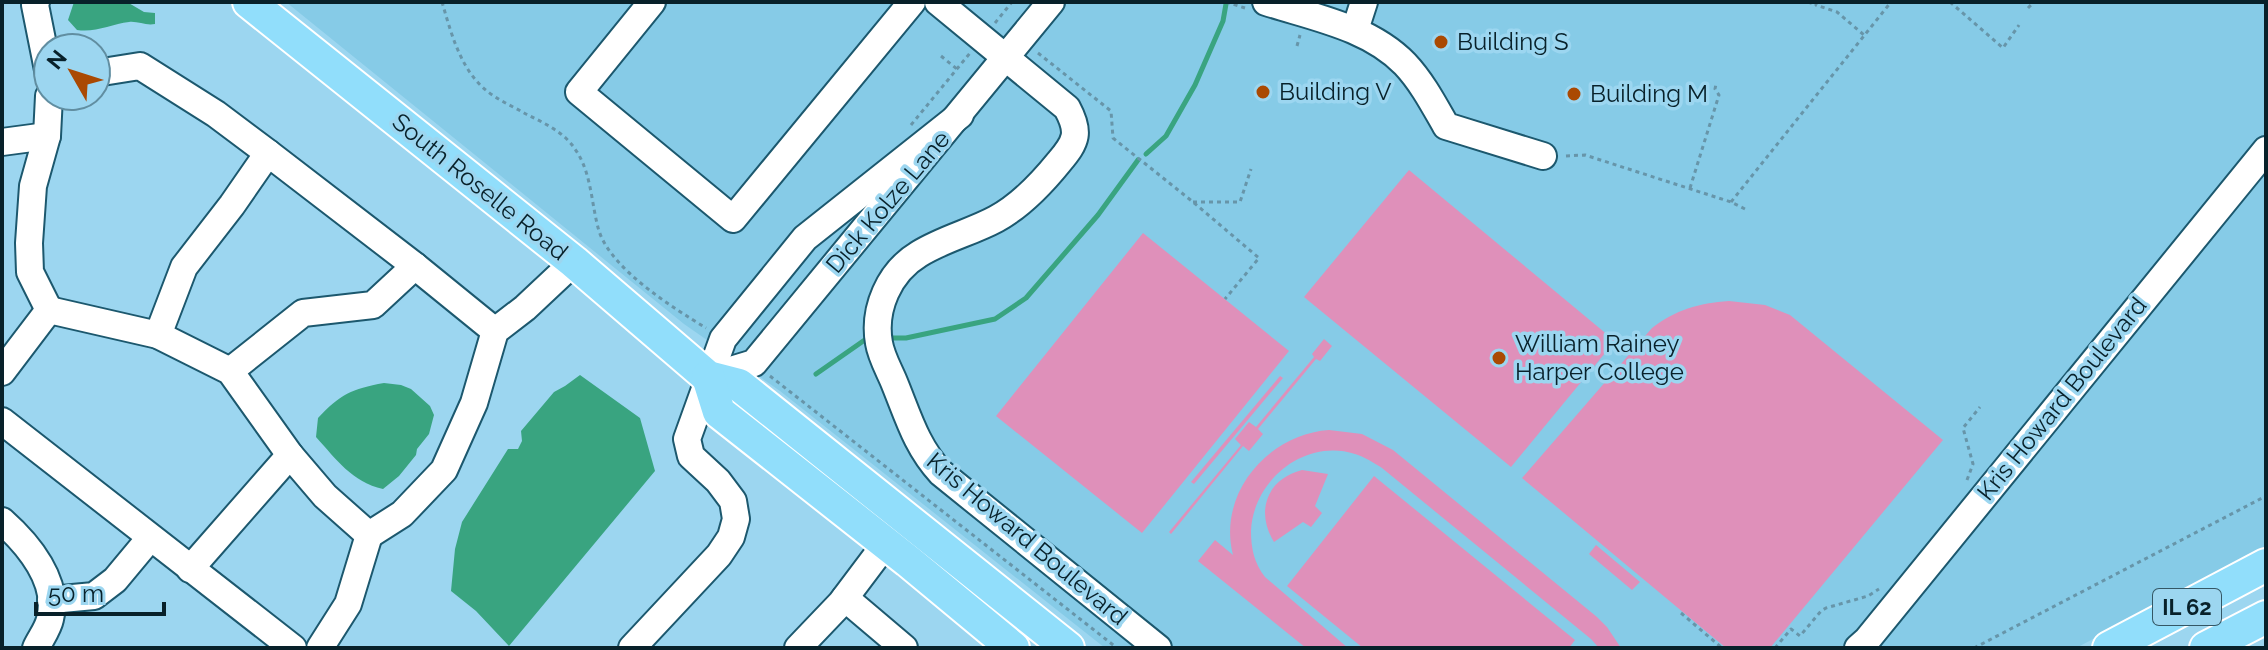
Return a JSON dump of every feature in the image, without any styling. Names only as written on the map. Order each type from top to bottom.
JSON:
[{"type":"main road","name":"South Roselle Road","points":[[249,2],[574,262],[708,377],[739,385],[1068,648]]},
{"type":"main road","name":"South Roselle Road","points":[[708,377],[719,412],[1013,648]]},
{"type":"main road","name":"IL 62","points":[[2109,648],[2266,565]]},
{"type":"main road","name":"IL 62","points":[[2206,648],[2266,617]]},
{"type":"street","points":[[36,2],[40,32]]},
{"type":"street","points":[[652,2],[579,92],[733,219],[912,2]]},
{"type":"street","points":[[938,2],[983,38],[1022,59]]},
{"type":"street","name":"Dick Kolze Lane","points":[[708,377],[754,363],[960,115],[1022,59],[1051,2]]},
{"type":"street","points":[[1266,2],[1355,30],[1404,64],[1446,126],[1543,156]]},
{"type":"street","points":[[1355,30],[1364,2]]},
{"type":"street","name":"Kris Howard Boulevard","points":[[1022,59],[1067,108],[1076,125],[1074,141],[1048,175],[998,218],[920,253],[907,262],[887,289],[880,306],[879,345],[917,442],[926,457],[941,473],[1158,648]]},
{"type":"street","points":[[112,70],[140,66],[216,114],[495,331]]},
{"type":"street","points":[[48,112],[47,136],[33,186],[29,243],[30,272],[49,310]]},
{"type":"street","points":[[632,648],[719,555],[731,537],[736,519],[733,501],[718,481],[691,456],[687,439],[723,339],[805,238],[960,115]]},
{"type":"street","points":[[2,142],[47,136]]},
{"type":"street","name":"Kris Howard Boulevard","points":[[1858,648],[2266,150]]},
{"type":"street","points":[[158,335],[184,267],[268,153]]},
{"type":"street","points":[[320,648],[348,604],[369,535],[402,514],[444,470],[474,403],[495,331],[525,308],[574,262]]},
{"type":"street","points":[[230,371],[303,313],[373,305],[415,266]]},
{"type":"street","points":[[49,310],[158,335],[230,371],[290,455],[325,496],[369,535]]},
{"type":"street","points":[[2,372],[49,310]]},
{"type":"street","points":[[2,421],[293,648]]},
{"type":"street","points":[[190,569],[290,455]]},
{"type":"street","points":[[807,645],[905,518]]},
{"type":"street","points":[[4,527],[28,546],[44,571],[51,600],[50,620],[36,648]]},
{"type":"street","points":[[51,600],[94,596],[115,580],[150,538]]},
{"type":"street","points":[[845,598],[904,648]]},
{"type":"path","points":[[911,125],[1012,2]]},
{"type":"path","points":[[1808,2],[1837,12],[1864,35]]},
{"type":"path","points":[[1731,202],[1891,2]]},
{"type":"path","points":[[1950,2],[2003,48],[2019,25]]},
{"type":"path","points":[[2028,8],[2034,2]]},
{"type":"path","points":[[941,56],[957,69]]},
{"type":"path","points":[[1022,59],[1111,111],[1113,138],[1259,258],[1225,299]]},
{"type":"path","points":[[1690,188],[1719,95],[1716,84]]},
{"type":"path","points":[[1585,155],[1745,209]]},
{"type":"path","points":[[1193,202],[1240,202],[1251,169]]},
{"type":"path","points":[[1963,487],[1973,464],[1963,428],[1980,407]]},
{"type":"path","points":[[1974,648],[2266,496]]},
{"type":"path","points":[[1775,648],[1791,629],[1800,636],[1826,608],[1868,596],[1887,581]]},
{"type":"path","points":[[1681,613],[1722,648]]},
{"type":"shaded area","points":[[74,2],[127,2],[144,12],[155,13],[155,24],[129,22],[77,30],[68,20]]},
{"type":"shaded area","name":"William Rainey Harper College","points":[[286,2],[2266,2],[2266,548],[2076,648],[1105,648],[780,391],[684,324]]},
{"type":"shaded area","points":[[1409,170],[1615,341],[1511,467],[1304,297]]},
{"type":"shaded area","points":[[1143,233],[1289,351],[1142,533],[996,416]]},
{"type":"shaded area","points":[[1729,301],[1765,305],[1790,315],[1943,440],[1770,648],[1726,648],[1522,478],[1652,328],[1688,308]]},
{"type":"shaded area","points":[[1324,339],[1332,346],[1320,361],[1316,359],[1258,429],[1263,434],[1249,451],[1243,446],[1171,534],[1169,532],[1241,445],[1235,439],[1249,422],[1256,427],[1314,357],[1312,354]]},
{"type":"shaded area","points":[[580,375],[640,418],[655,471],[509,646],[476,611],[451,591],[455,549],[462,522],[508,449],[518,449],[522,441],[521,431],[554,392]]},
{"type":"shaded area","points":[[1280,376],[1283,378],[1194,484],[1191,482]]},
{"type":"shaded area","points":[[384,383],[411,389],[430,406],[434,415],[429,434],[416,455],[399,476],[383,489],[353,475],[316,437],[318,418],[333,403],[355,390]]},
{"type":"shaded area","points":[[1329,430],[1362,434],[1393,450],[1597,617],[1621,648],[1599,648],[1382,468],[1359,455],[1336,451],[1318,452],[1285,467],[1261,495],[1251,531],[1254,555],[1265,577],[1348,648],[1306,648],[1198,561],[1215,540],[1233,555],[1230,532],[1233,510],[1252,471],[1268,455],[1286,442]]},
{"type":"shaded area","points":[[1302,470],[1328,474],[1315,506],[1322,513],[1311,527],[1303,522],[1274,542],[1265,519],[1268,498],[1280,481]]},
{"type":"shaded area","points":[[1374,476],[1575,640],[1569,648],[1363,648],[1287,586]]},
{"type":"shaded area","points":[[1596,545],[1640,582],[1632,590],[1589,554]]},
{"type":"waterway","points":[[1146,154],[1166,136],[1195,85],[1223,21],[1226,4]]},
{"type":"waterway","points":[[893,338],[995,319],[1026,298],[1098,215],[1138,160]]},
{"type":"waterway","points":[[816,374],[869,337]]},
{"type":"place","name":"Building S","points":[[1441,42]]},
{"type":"place","name":"Building V","points":[[1263,92]]},
{"type":"place","name":"Building M","points":[[1574,94]]},
{"type":"place","name":"William Rainey Harper College","points":[[1499,358]]}]
